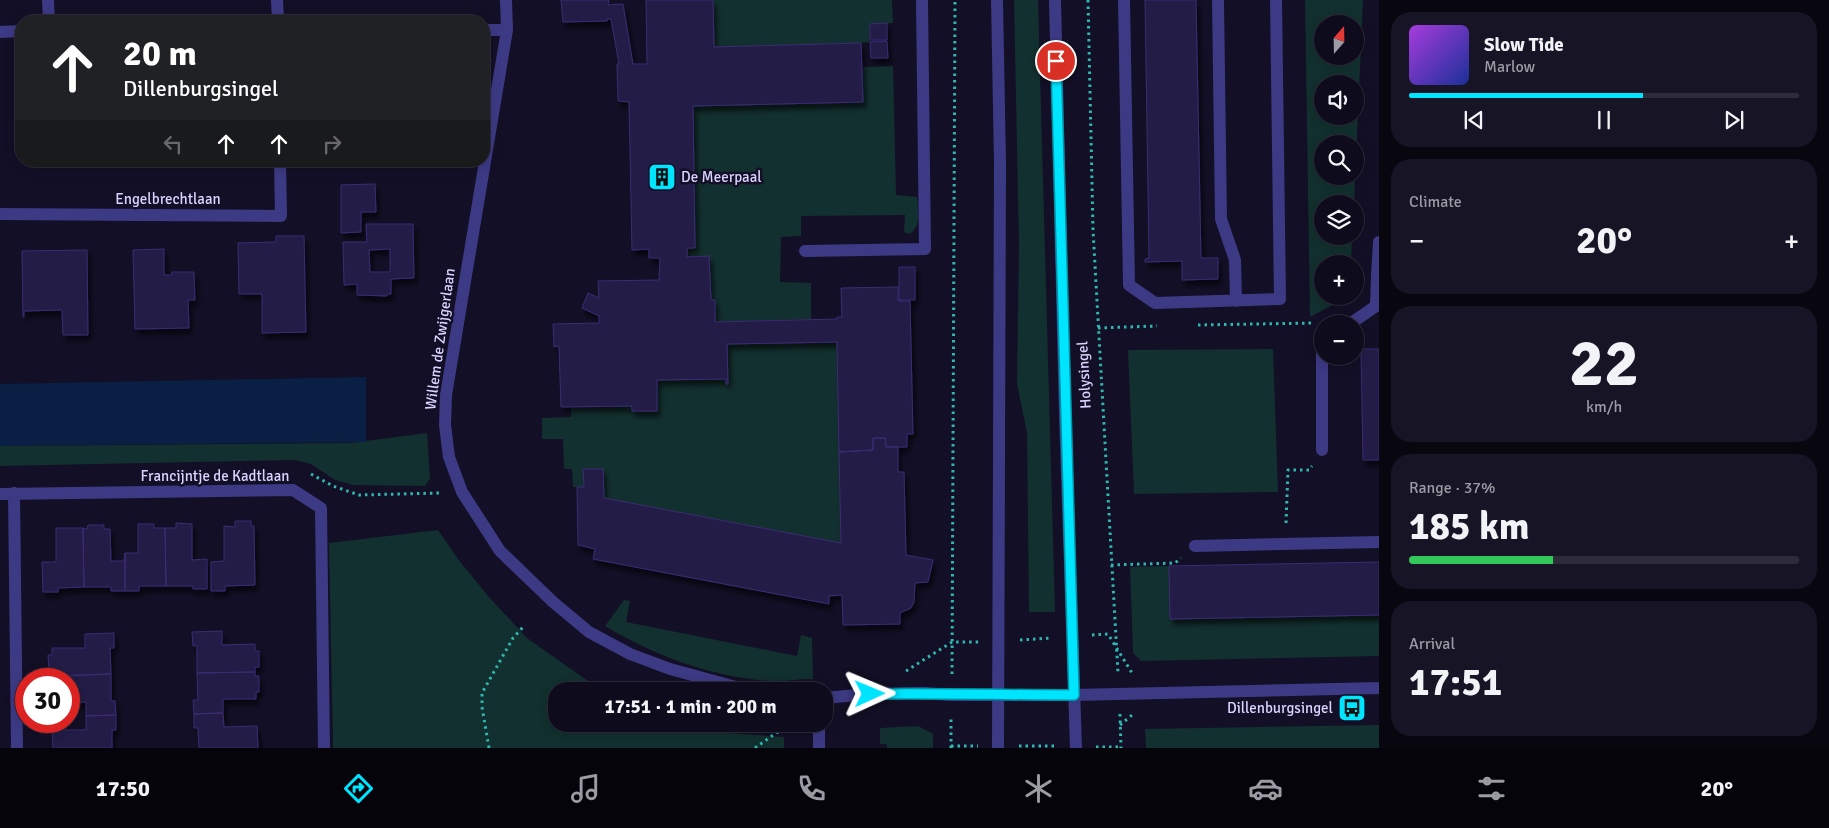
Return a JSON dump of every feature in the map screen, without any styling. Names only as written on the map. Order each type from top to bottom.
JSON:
[{"type":"street","points":[[48,0],[49,15]]},
{"type":"street","points":[[277,0],[278,15]]},
{"type":"street","name":"Willem de Zwijgerlaan","points":[[490,132],[507,30],[506,0]]},
{"type":"street","points":[[804,252],[925,248],[922,0]]},
{"type":"street","points":[[997,0],[1000,163],[998,747]]},
{"type":"street","name":"Holysingel","points":[[1055,0],[1076,747]]},
{"type":"street","points":[[1124,0],[1129,285],[1155,303],[1280,299],[1276,0]]},
{"type":"street","points":[[1218,0],[1221,219],[1235,260],[1236,301]]},
{"type":"street","points":[[490,30],[507,30]]},
{"type":"street","points":[[0,32],[15,31]]},
{"type":"street","name":"Engelbrechtlaan","points":[[0,214],[281,216],[280,167]]},
{"type":"street","name":"Willem de Zwijgerlaan","points":[[484,167],[446,396],[445,425],[449,457],[462,492],[500,551],[553,602],[589,632],[630,654],[670,669],[718,682]]},
{"type":"street","points":[[1363,315],[1376,306],[1379,242]]},
{"type":"street","points":[[1322,365],[1322,450]]},
{"type":"street","name":"Francijntje de Kadtlaan","points":[[0,494],[293,490],[321,508],[324,748]]},
{"type":"street","points":[[14,493],[17,748]]},
{"type":"street","points":[[1195,546],[1379,542]]},
{"type":"street","points":[[833,697],[924,693],[951,695],[1074,695],[1379,688]]},
{"type":"street","points":[[819,732],[819,748]]},
{"type":"path","points":[[955,0],[951,747],[1121,747]]},
{"type":"path","name":"Holysingel","points":[[1088,0],[1093,230],[1120,694],[1121,747]]},
{"type":"path","points":[[1196,325],[1314,323]]},
{"type":"path","points":[[1098,328],[1167,326]]},
{"type":"path","points":[[1286,544],[1288,470],[1309,470],[1322,450]]},
{"type":"path","points":[[1111,565],[1175,564],[1195,546]]},
{"type":"path","points":[[489,748],[482,707],[482,693],[513,638],[524,627]]},
{"type":"path","points":[[755,748],[778,732]]},
{"type":"green space","points":[[713,0],[892,0],[893,23],[870,24],[870,42],[714,47]]},
{"type":"green space","points":[[1014,0],[1038,0],[1055,612],[1029,612],[1027,433],[1017,384],[1019,245]]},
{"type":"green space","points":[[1305,0],[1363,0],[1362,15],[1314,15],[1314,65],[1360,65],[1360,75],[1314,75],[1314,125],[1357,125],[1357,135],[1314,135],[1314,185],[1355,185],[1354,195],[1314,195],[1314,245],[1352,245],[1351,255],[1314,255],[1314,305],[1333,305],[1310,317]]},
{"type":"green space","points":[[893,66],[896,195],[917,197],[918,223],[916,227],[909,234],[904,232],[905,215],[801,216],[801,236],[781,237],[780,282],[811,283],[811,319],[715,322],[715,300],[711,300],[709,257],[687,257],[687,248],[695,248],[693,106],[862,102],[863,67]]},
{"type":"green space","points":[[837,342],[841,543],[604,498],[603,469],[584,469],[584,487],[573,487],[572,469],[564,469],[563,439],[542,439],[542,418],[571,417],[571,408],[632,406],[633,411],[657,411],[657,380],[726,379],[728,384],[727,344]]},
{"type":"green space","points":[[1273,349],[1278,492],[1134,494],[1128,350]]},
{"type":"green space","points":[[427,433],[430,478],[425,486],[353,485],[335,480],[311,464],[295,460],[0,466],[0,446],[350,443]]},
{"type":"green space","points":[[438,530],[458,559],[489,597],[527,638],[590,682],[548,682],[548,732],[722,732],[784,737],[784,748],[333,748],[329,543]]},
{"type":"green space","points":[[1169,566],[1171,619],[1379,615],[1379,656],[1141,661],[1133,653],[1130,567]]},
{"type":"green space","points":[[624,600],[630,601],[626,622],[797,656],[801,635],[812,638],[813,679],[775,681],[731,676],[708,671],[665,656],[605,626]]},
{"type":"green space","points":[[1379,725],[1379,748],[1146,748],[1145,729]]},
{"type":"green space","points":[[918,726],[933,734],[933,748],[887,748],[887,744],[880,744],[880,728]]},
{"type":"water","points":[[366,377],[366,442],[0,446],[0,384]]},
{"type":"building","name":"De Meerpaal","points":[[561,0],[609,0],[608,5],[623,4],[633,64],[647,64],[646,0],[713,0],[714,47],[861,43],[863,102],[693,106],[695,248],[687,248],[687,257],[709,256],[711,300],[715,300],[715,322],[837,319],[837,317],[842,317],[841,288],[898,287],[898,301],[910,301],[913,434],[907,434],[907,447],[886,447],[885,438],[873,438],[873,450],[839,452],[837,342],[727,344],[728,384],[726,384],[726,379],[657,380],[657,411],[632,411],[632,406],[561,407],[559,346],[554,347],[553,324],[599,323],[599,316],[582,308],[588,293],[599,298],[598,281],[659,280],[660,258],[649,258],[649,249],[632,250],[629,102],[618,101],[617,64],[619,64],[611,19],[607,19],[607,21],[563,22]]},
{"type":"building","points":[[1145,0],[1196,0],[1201,258],[1218,258],[1218,279],[1182,280],[1182,261],[1145,262],[1145,259],[1149,258]]},
{"type":"building","points":[[887,23],[887,40],[870,40],[870,24]]},
{"type":"building","points":[[887,41],[888,58],[871,58],[870,42]]},
{"type":"building","points":[[375,184],[376,212],[361,212],[361,232],[341,233],[341,185]]},
{"type":"building","points":[[366,224],[413,224],[414,278],[391,279],[391,294],[387,294],[387,296],[357,295],[357,284],[344,285],[343,242],[367,242]],"holes":[[[390,249],[390,272],[370,272],[369,250]]]},
{"type":"building","points":[[276,236],[304,236],[306,332],[262,333],[262,294],[239,294],[238,243],[276,242]]},
{"type":"building","points":[[164,249],[164,275],[172,275],[172,272],[194,272],[195,300],[188,300],[189,328],[135,329],[133,250]]},
{"type":"building","points":[[87,250],[88,335],[63,335],[62,310],[24,311],[23,317],[22,251]]},
{"type":"building","points":[[899,267],[915,267],[915,300],[899,300]]},
{"type":"building","points":[[1364,349],[1379,349],[1379,460],[1363,460],[1361,365],[1364,365]]},
{"type":"building","points":[[873,438],[885,438],[886,447],[898,447],[898,472],[904,472],[906,555],[933,560],[928,582],[915,583],[914,602],[911,608],[900,613],[900,624],[843,625],[842,595],[829,596],[829,604],[593,559],[595,549],[578,545],[577,487],[584,487],[583,469],[603,469],[604,498],[841,543],[839,452],[873,450]]},
{"type":"building","points":[[235,521],[251,521],[251,526],[254,526],[255,585],[225,586],[225,591],[211,591],[211,562],[224,561],[224,526],[235,527]]},
{"type":"building","points":[[176,523],[192,524],[192,560],[207,559],[207,589],[193,589],[193,586],[166,586],[165,528],[176,528]]},
{"type":"building","points":[[138,524],[154,524],[154,528],[165,528],[166,586],[139,586],[139,591],[125,591],[125,553],[138,553]]},
{"type":"building","points":[[88,525],[104,525],[104,529],[110,529],[111,561],[124,561],[125,553],[125,591],[111,591],[111,587],[84,587],[83,528],[87,529]]},
{"type":"building","points":[[56,528],[83,528],[84,587],[58,588],[58,592],[43,592],[42,562],[56,562]]},
{"type":"building","points":[[1379,562],[1379,615],[1170,619],[1169,566]]},
{"type":"building","points":[[222,631],[222,645],[255,644],[255,651],[259,651],[259,667],[255,667],[255,672],[197,673],[197,646],[193,646],[192,632]]},
{"type":"building","points":[[114,633],[114,648],[110,648],[111,674],[80,675],[80,668],[49,668],[48,655],[52,655],[52,648],[85,648],[85,634]]},
{"type":"building","points":[[255,672],[255,676],[259,676],[259,692],[256,692],[256,699],[223,699],[223,713],[194,714],[193,700],[198,700],[197,673]]},
{"type":"building","points":[[111,674],[111,701],[115,701],[116,715],[86,716],[86,702],[80,702],[80,675]]},
{"type":"building","points":[[223,713],[224,727],[257,726],[258,748],[199,748],[198,728],[194,728],[194,714]]},
{"type":"building","points":[[116,715],[116,730],[112,730],[112,748],[53,748],[52,733],[80,733],[80,730],[86,730],[86,716]]},
{"type":"place","name":"De Meerpaal","points":[[662,177]]},
{"type":"place","name":"Dillenburgsingel","points":[[1352,708]]},
{"type":"route","points":[[870,694],[1074,695],[1056,61]]}]
